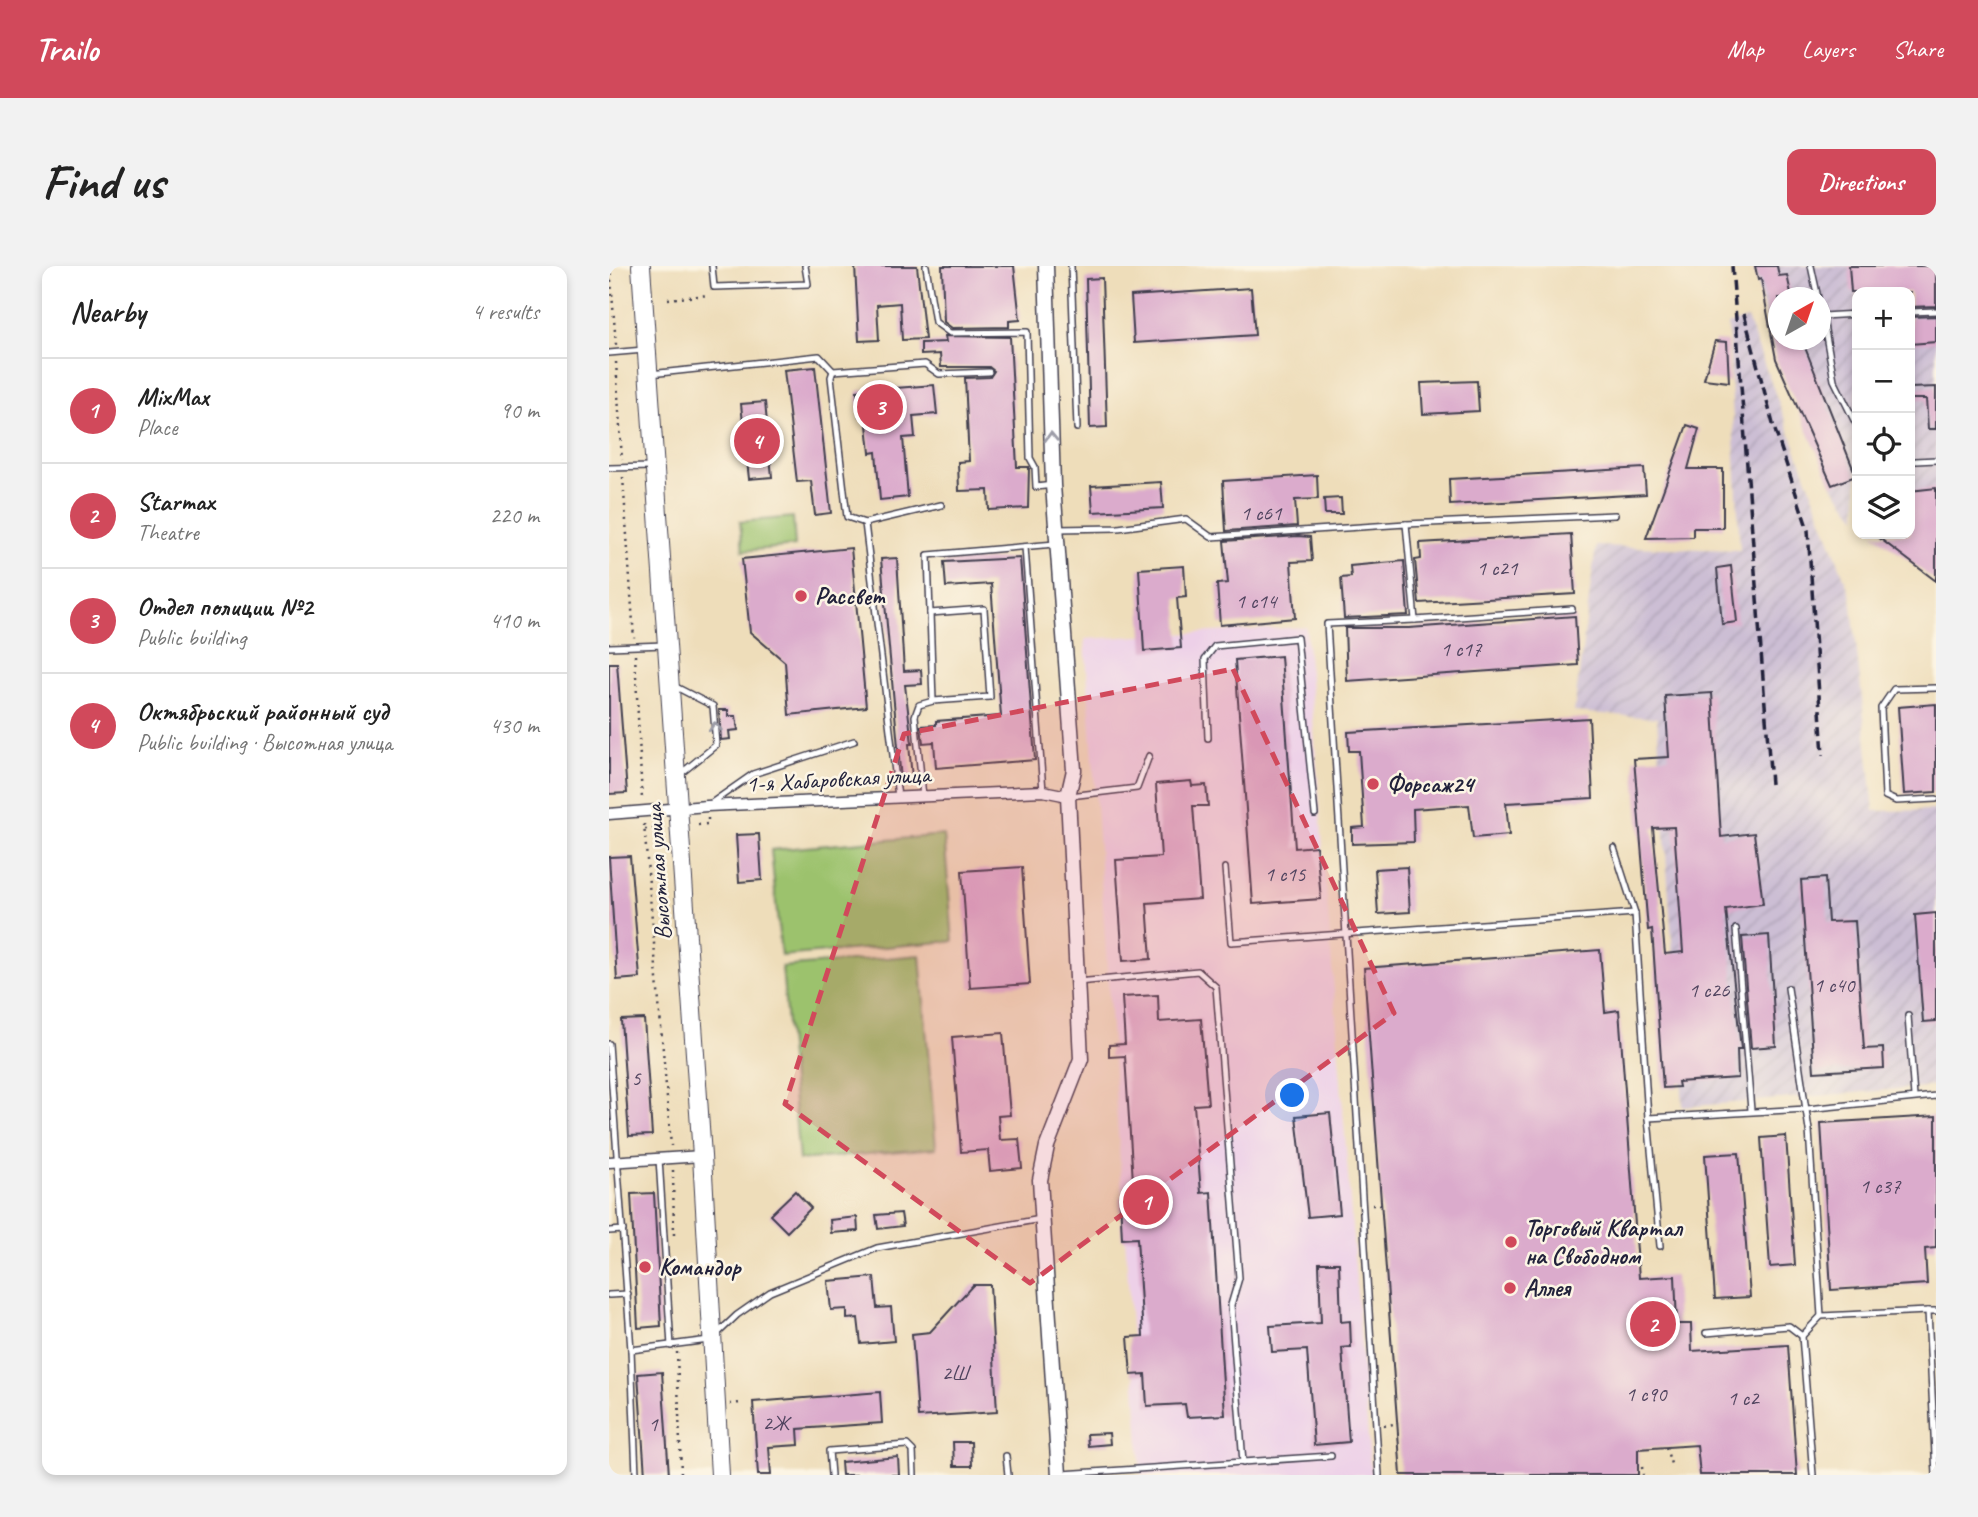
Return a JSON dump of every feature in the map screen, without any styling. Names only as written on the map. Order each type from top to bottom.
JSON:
[{"type":"main road","name":"Высотная улица","points":[[641,266],[702,1156],[720,1475]]},
{"type":"street","points":[[1046,266],[1053,485],[1074,770],[1068,796],[1081,1059],[1047,1146],[1040,1180],[1058,1474]]},
{"type":"street","name":"1-я Хабаровская улица","points":[[609,814],[679,809],[708,812],[898,797],[1042,791],[1068,796]]},
{"type":"street","points":[[614,1162],[702,1156]]},
{"type":"lane","points":[[712,266],[714,287],[808,284],[805,266]]},
{"type":"lane","points":[[926,266],[935,322],[950,333],[1027,332],[1030,458],[1035,467],[1036,487],[1053,485]]},
{"type":"lane","points":[[1071,266],[1077,428]]},
{"type":"lane","points":[[1811,266],[1816,287]]},
{"type":"lane","points":[[1915,312],[1936,311]]},
{"type":"lane","points":[[1831,315],[1852,314]]},
{"type":"lane","points":[[613,353],[647,350]]},
{"type":"lane","points":[[1828,350],[1833,380],[1852,416]]},
{"type":"lane","points":[[650,374],[819,356],[833,371]]},
{"type":"lane","points":[[833,371],[925,364],[939,374],[989,372]]},
{"type":"lane","points":[[833,371],[831,377],[847,517],[865,523],[941,505]]},
{"type":"lane","points":[[1916,461],[1936,460]]},
{"type":"lane","points":[[609,468],[656,467]]},
{"type":"lane","points":[[933,701],[927,555],[1025,547],[1057,537],[1186,519],[1211,537],[1406,524],[1615,515]]},
{"type":"lane","points":[[865,523],[898,797]]},
{"type":"lane","points":[[1406,524],[1415,620]]},
{"type":"lane","points":[[1025,547],[1042,791]]},
{"type":"lane","points":[[1380,1475],[1327,624],[1572,608]]},
{"type":"lane","points":[[923,797],[915,716],[919,705],[933,701],[990,697],[984,610],[930,613]]},
{"type":"lane","points":[[1208,738],[1205,659],[1215,646],[1297,638],[1315,814]]},
{"type":"lane","points":[[609,647],[668,645]]},
{"type":"lane","points":[[671,684],[713,706],[716,745],[677,777]]},
{"type":"lane","points":[[1936,688],[1894,689],[1881,708],[1885,796],[1896,801],[1936,799]]},
{"type":"lane","points":[[708,812],[753,775],[854,741]]},
{"type":"lane","points":[[1068,796],[1137,788],[1149,756]]},
{"type":"lane","points":[[1614,848],[1635,913],[1647,1118],[1660,1246]]},
{"type":"lane","points":[[1224,868],[1231,942],[1635,913]]},
{"type":"lane","points":[[1736,929],[1751,1110]]},
{"type":"lane","points":[[1076,982],[1198,971],[1216,987],[1239,1278],[1231,1305],[1243,1463]]},
{"type":"lane","points":[[1787,988],[1807,1109],[1821,1316]]},
{"type":"lane","points":[[1908,1016],[1914,1097]]},
{"type":"lane","points":[[609,1044],[614,1162],[624,1230],[636,1475]]},
{"type":"lane","points":[[1647,1118],[1751,1110],[1807,1109],[1936,1096]]},
{"type":"lane","points":[[659,1159],[671,1346]]},
{"type":"lane","points":[[631,1350],[712,1339],[737,1315],[770,1292],[877,1248],[1041,1219]]},
{"type":"lane","points":[[609,1231],[624,1230]]},
{"type":"lane","points":[[609,1295],[628,1294]]},
{"type":"lane","points":[[1928,1311],[1936,1475]]},
{"type":"lane","points":[[1801,1336],[1821,1316],[1936,1311]]},
{"type":"lane","points":[[1706,1333],[1789,1326],[1801,1336],[1813,1475]]},
{"type":"lane","points":[[831,1475],[829,1451],[907,1446],[913,1451],[914,1475]]},
{"type":"lane","points":[[1006,1456],[1008,1475]]},
{"type":"lane","points":[[1058,1474],[1331,1456]]},
{"type":"path","points":[[610,266],[613,353],[635,647],[642,799]]},
{"type":"path","points":[[668,299],[707,298],[714,287]]},
{"type":"path","points":[[698,825],[708,824],[708,812]]},
{"type":"path","points":[[644,824],[645,829],[662,828]]},
{"type":"path","points":[[1364,1206],[1383,1205]]},
{"type":"path","points":[[727,1404],[741,1403]]},
{"type":"path","points":[[679,1408],[686,1407]]},
{"type":"path","points":[[1376,1427],[1398,1423]]},
{"type":"path","points":[[1666,1448],[1672,1467]]},
{"type":"path","points":[[1642,1467],[1643,1475]]},
{"type":"highlighted area","points":[[1233,669],[1394,1013],[1030,1283],[785,1104],[904,734]]},
{"type":"shaded area","points":[[1753,266],[1936,266],[1936,581],[1881,539],[1915,539],[1915,287],[1852,287],[1852,511],[1832,485],[1774,350],[1831,350],[1831,287],[1768,287],[1768,327]]},
{"type":"shaded area","points":[[1747,318],[1851,596],[1874,811],[1936,810],[1936,1086],[1683,1107],[1657,718],[1574,712],[1596,546],[1740,550],[1728,325]]},
{"type":"shaded area","points":[[1306,627],[1371,1475],[1141,1475],[1085,639]]},
{"type":"green space","points":[[793,517],[795,546],[743,551],[740,522]]},
{"type":"green space","points":[[944,835],[953,941],[781,956],[771,850]]},
{"type":"green space","points":[[920,955],[936,1148],[799,1160],[782,967]]},
{"type":"building","points":[[855,266],[917,266],[925,339],[902,340],[900,303],[877,305],[879,340],[859,341]]},
{"type":"building","points":[[942,266],[1014,266],[1020,320],[1009,321],[1009,327],[952,328],[944,322]]},
{"type":"building","points":[[1755,266],[1777,266],[1779,276],[1787,275],[1790,287],[1768,287],[1768,316],[1761,279],[1758,280]]},
{"type":"building","points":[[1849,266],[1936,266],[1936,306],[1915,307],[1915,287],[1852,287],[1851,292]]},
{"type":"building","points":[[1102,278],[1107,427],[1090,428],[1086,279]]},
{"type":"building","points":[[1251,288],[1255,335],[1134,343],[1131,296]]},
{"type":"building","points":[[1936,316],[1936,342],[1915,344],[1915,317]]},
{"type":"building","points":[[945,336],[1010,337],[1017,467],[1029,467],[1028,508],[989,510],[988,490],[959,491],[958,462],[969,461],[965,378],[990,377],[994,371],[989,367],[941,367],[940,354],[921,355],[921,343],[946,342]]},
{"type":"building","points":[[1715,341],[1727,342],[1729,382],[1704,379]]},
{"type":"building","points":[[1774,350],[1806,350],[1852,466],[1852,478],[1832,485]]},
{"type":"building","points":[[815,367],[831,513],[815,515],[811,481],[797,482],[784,370]]},
{"type":"building","points":[[1477,381],[1479,411],[1423,414],[1421,383]]},
{"type":"building","points":[[934,385],[937,414],[913,416],[915,437],[903,438],[908,497],[880,500],[876,452],[870,453],[866,415],[859,416],[857,391]]},
{"type":"building","points":[[1936,387],[1936,429],[1928,429],[1926,399],[1915,399],[1915,388]]},
{"type":"building","points":[[765,402],[772,477],[749,479],[741,404]]},
{"type":"building","points":[[1687,425],[1699,429],[1688,469],[1723,469],[1723,528],[1693,528],[1693,537],[1646,538]]},
{"type":"building","points":[[1644,468],[1646,494],[1450,505],[1449,479]]},
{"type":"building","points":[[1317,475],[1318,499],[1295,500],[1297,526],[1226,531],[1223,481]]},
{"type":"building","points":[[1161,482],[1163,508],[1093,512],[1091,486]]},
{"type":"building","points":[[1936,488],[1936,581],[1881,539],[1915,539],[1915,490]]},
{"type":"building","points":[[1341,498],[1342,514],[1325,514],[1324,499]]},
{"type":"building","points":[[1571,534],[1575,594],[1419,603],[1415,560],[1421,559],[1420,543]]},
{"type":"building","points":[[1310,537],[1312,561],[1291,562],[1295,618],[1220,625],[1217,584],[1228,583],[1224,541]]},
{"type":"building","name":"Рассвет","points":[[851,548],[866,707],[789,715],[785,662],[750,632],[742,559]]},
{"type":"building","points":[[897,558],[904,671],[921,670],[922,684],[905,685],[912,744],[909,744],[912,779],[901,780],[881,559]]},
{"type":"building","points":[[1020,558],[1035,760],[936,768],[934,742],[923,743],[921,726],[936,725],[936,721],[1001,716],[991,584],[946,587],[944,562]]},
{"type":"building","points":[[1404,561],[1408,615],[1344,618],[1341,578],[1351,577],[1350,566]]},
{"type":"building","points":[[1184,566],[1186,597],[1177,598],[1181,648],[1144,651],[1139,569]]},
{"type":"building","points":[[1731,566],[1737,622],[1722,624],[1717,568]]},
{"type":"building","points":[[1575,616],[1578,665],[1347,681],[1345,628],[1409,628]]},
{"type":"building","points":[[1281,656],[1295,848],[1316,846],[1321,899],[1253,904],[1235,660]]},
{"type":"building","points":[[609,663],[617,663],[627,793],[609,794]]},
{"type":"building","points":[[1712,693],[1721,837],[1754,833],[1763,904],[1726,909],[1741,1049],[1737,1049],[1738,1078],[1678,1082],[1679,1087],[1663,1088],[1652,929],[1648,930],[1634,759],[1669,757],[1665,696]],"holes":[[[1674,827],[1683,952],[1665,954],[1653,828]]]},
{"type":"building","points":[[1936,704],[1936,792],[1904,794],[1898,707]]},
{"type":"building","points":[[719,710],[728,710],[728,716],[736,716],[738,730],[729,731],[730,739],[721,740]]},
{"type":"building","points":[[1589,718],[1593,798],[1506,803],[1509,835],[1473,838],[1469,805],[1413,809],[1414,842],[1352,844],[1352,828],[1364,827],[1359,751],[1349,751],[1348,732]]},
{"type":"building","points":[[1191,781],[1192,786],[1206,785],[1208,806],[1193,806],[1200,899],[1147,903],[1151,959],[1123,961],[1116,860],[1161,857],[1156,784]]},
{"type":"building","points":[[759,834],[762,880],[739,882],[736,835]]},
{"type":"building","points":[[630,856],[640,978],[617,980],[609,857]]},
{"type":"building","points":[[1022,867],[1030,984],[970,988],[962,871]]},
{"type":"building","points":[[1407,867],[1410,912],[1378,914],[1375,869]]},
{"type":"building","points":[[1825,878],[1828,922],[1855,921],[1864,1049],[1883,1048],[1884,1068],[1814,1072],[1801,880]]},
{"type":"building","points":[[1936,913],[1936,1021],[1923,1022],[1915,915]]},
{"type":"building","points":[[1769,935],[1776,1046],[1751,1048],[1742,937]]},
{"type":"building","name":"Торговый Квартал на Свободном","points":[[1600,950],[1605,1012],[1619,1010],[1639,1278],[1675,1276],[1677,1324],[1691,1324],[1692,1351],[1788,1345],[1797,1475],[1700,1475],[1697,1445],[1638,1449],[1638,1475],[1401,1475],[1364,968]]},
{"type":"building","points":[[1158,995],[1159,1022],[1201,1019],[1208,1104],[1194,1105],[1201,1193],[1211,1192],[1225,1415],[1187,1417],[1185,1404],[1147,1406],[1145,1374],[1131,1375],[1128,1337],[1143,1336],[1137,1238],[1122,1239],[1120,1197],[1134,1197],[1125,1056],[1109,1057],[1109,1045],[1125,1044],[1122,997]]},
{"type":"building","points":[[644,1019],[652,1135],[629,1136],[621,1020]]},
{"type":"building","points":[[1003,1033],[1010,1115],[998,1116],[1000,1140],[1019,1139],[1022,1168],[990,1171],[988,1150],[961,1152],[952,1037]]},
{"type":"building","points":[[1330,1113],[1340,1214],[1308,1217],[1296,1116]]},
{"type":"building","points":[[1936,1116],[1936,1248],[1925,1249],[1927,1284],[1831,1290],[1821,1123]]},
{"type":"building","points":[[1786,1136],[1795,1265],[1770,1267],[1761,1138]]},
{"type":"building","points":[[1739,1153],[1750,1297],[1715,1299],[1705,1155]]},
{"type":"building","points":[[795,1191],[811,1208],[787,1232],[770,1215]]},
{"type":"building","points":[[654,1193],[661,1326],[638,1328],[631,1194]]},
{"type":"building","points":[[901,1213],[903,1226],[878,1229],[876,1215]]},
{"type":"building","points":[[857,1217],[858,1231],[831,1233],[830,1220]]},
{"type":"building","points":[[1319,1263],[1339,1263],[1341,1322],[1350,1321],[1351,1347],[1342,1348],[1349,1442],[1314,1445],[1307,1350],[1272,1352],[1270,1326],[1321,1323]]},
{"type":"building","points":[[874,1277],[877,1308],[891,1307],[894,1341],[861,1344],[858,1318],[847,1319],[847,1309],[831,1310],[828,1281]]},
{"type":"building","points":[[973,1285],[990,1285],[997,1412],[918,1417],[912,1334],[930,1332]]},
{"type":"building","points":[[662,1372],[669,1475],[645,1475],[638,1374]]},
{"type":"building","points":[[880,1392],[882,1423],[798,1429],[799,1445],[769,1447],[771,1475],[758,1475],[753,1402]]},
{"type":"building","points":[[1109,1433],[1110,1444],[1088,1446],[1087,1434]]},
{"type":"building","points":[[953,1442],[971,1442],[972,1466],[954,1466]]},
{"type":"building","points":[[898,1457],[899,1475],[842,1475],[841,1462]]},
{"type":"railway","points":[[1732,266],[1771,784]]},
{"type":"railway","points":[[1744,314],[1773,424],[1808,530],[1823,755]]},
{"type":"place","name":"Отдел полиции №2","points":[[880,407]]},
{"type":"place","name":"Октябрьский районный суд","points":[[757,441]]},
{"type":"place","name":"Рассвет","points":[[801,596]]},
{"type":"place","name":"Форсаж24","points":[[1373,784]]},
{"type":"place","name":"MixMax","points":[[1146,1202]]},
{"type":"place","name":"Торговый Квартал на Свободном","points":[[1511,1242]]},
{"type":"place","name":"Командор","points":[[645,1267]]},
{"type":"place","name":"Аллея","points":[[1510,1288]]},
{"type":"place","name":"Starmax","points":[[1653,1324]]}]
